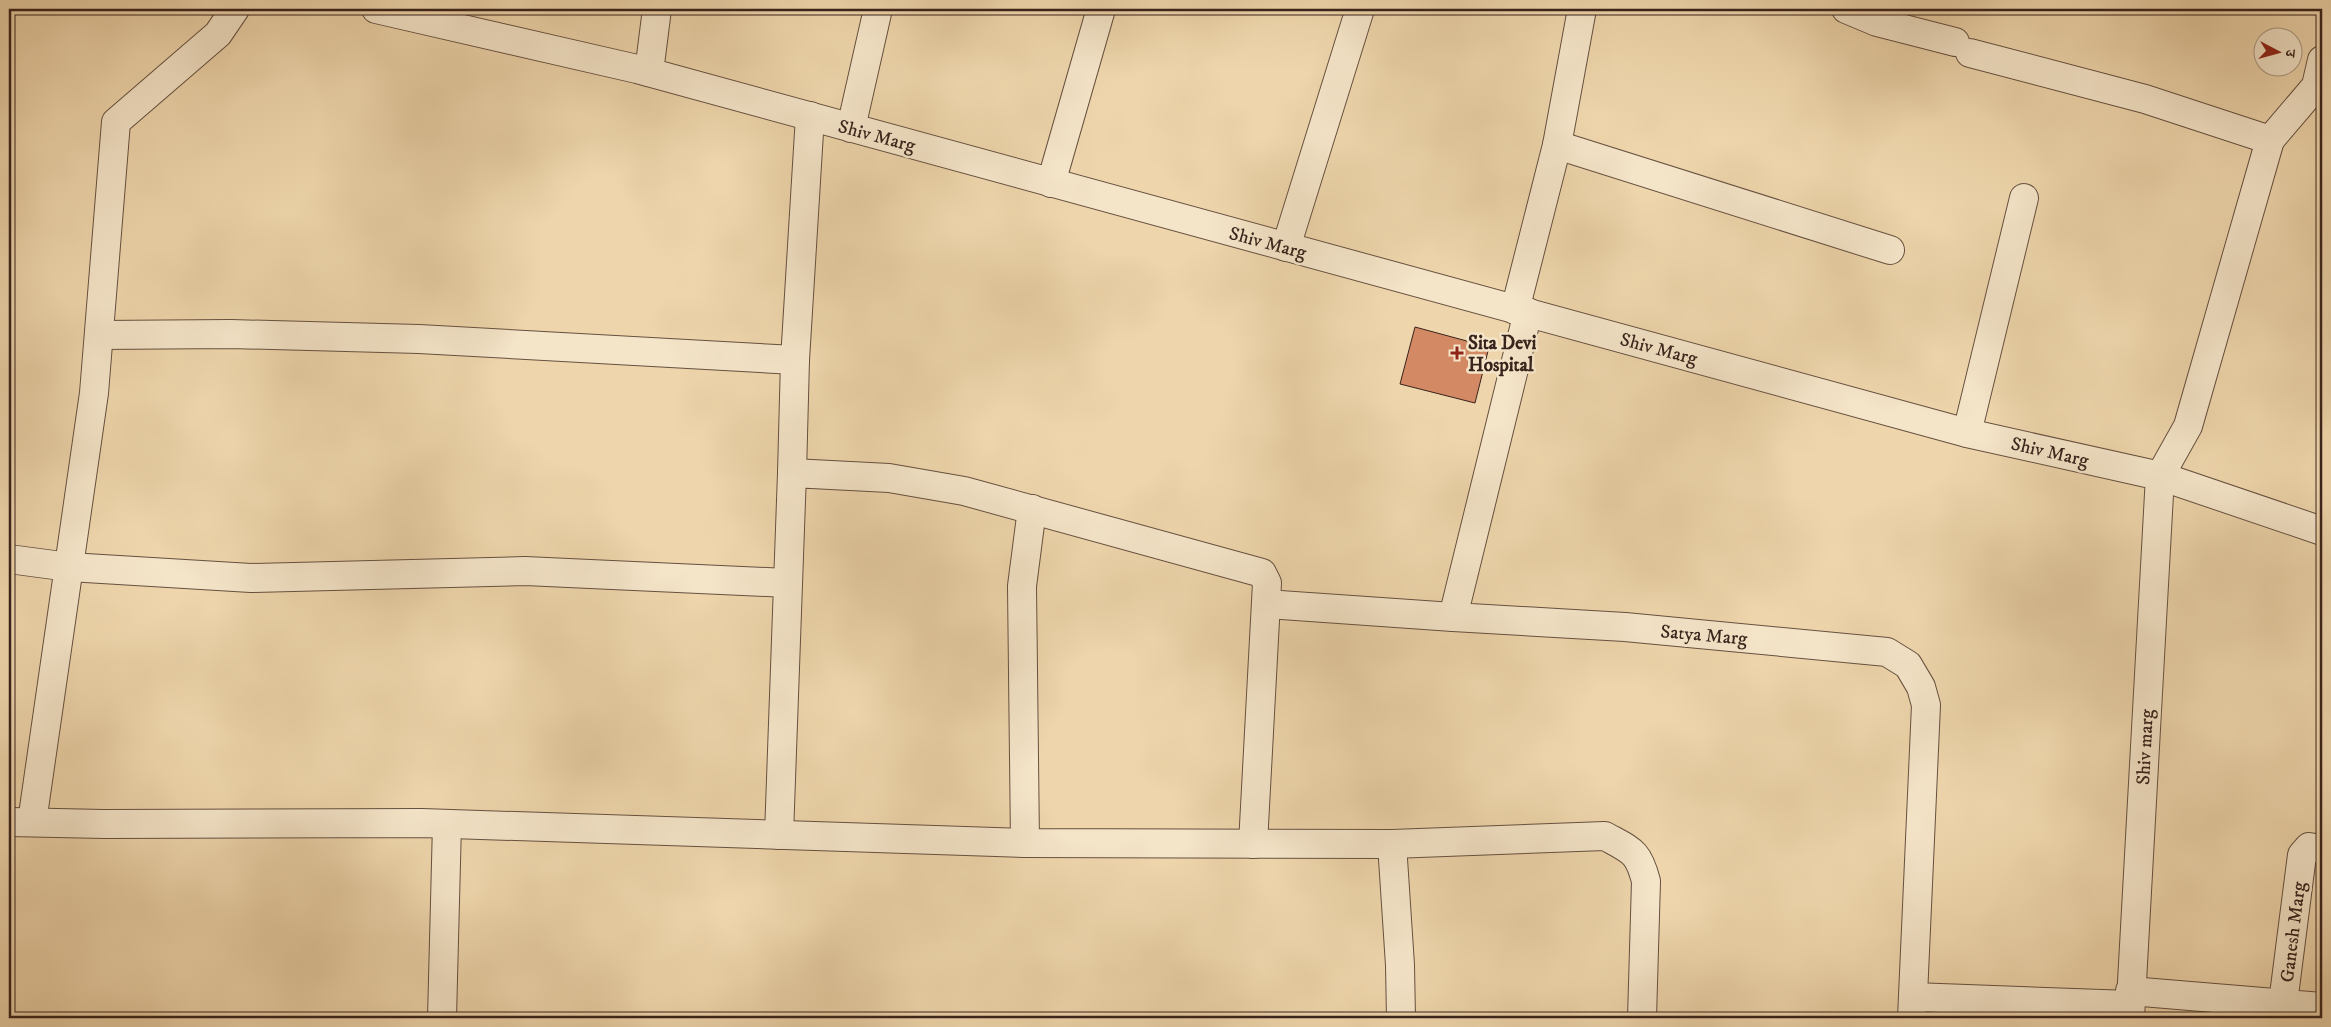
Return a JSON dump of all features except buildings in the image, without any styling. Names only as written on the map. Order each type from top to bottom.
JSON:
[{"type":"street","points":[[235,9],[218,34],[116,122],[94,393],[69,566],[20,822],[447,824],[1025,842],[1392,844],[1605,836],[1627,848],[1640,860],[1646,881],[1642,1018]]},
{"type":"street","name":"Shiv Marg","points":[[376,9],[649,72],[1967,433],[2160,476],[2322,531]]},
{"type":"street","points":[[649,72],[657,9]]},
{"type":"street","points":[[851,128],[878,9]]},
{"type":"street","points":[[1051,183],[1101,9]]},
{"type":"street","points":[[1286,247],[1360,9]]},
{"type":"street","points":[[1453,617],[1522,311],[1557,146],[1582,9]]},
{"type":"street","points":[[1846,9],[1877,22],[2145,99],[2270,140]]},
{"type":"street","points":[[2160,476],[2188,426],[2270,140],[2316,86],[2322,60]]},
{"type":"street","points":[[779,835],[785,713],[794,360],[810,116]]},
{"type":"street","points":[[1557,146],[1890,250]]},
{"type":"street","points":[[1967,433],[2024,198]]},
{"type":"street","points":[[99,336],[231,334],[418,339],[794,360]]},
{"type":"street","points":[[792,473],[889,478],[964,491],[1262,573],[1267,584],[1253,844]]},
{"type":"street","name":"Shiv marg","points":[[2130,1005],[2160,476]]},
{"type":"street","points":[[1025,842],[1022,586],[1032,509]]},
{"type":"street","points":[[9,559],[69,566],[251,578],[525,571],[787,583]]},
{"type":"street","name":"Satya Marg","points":[[1266,604],[1625,627],[1888,652],[1908,665],[1921,687],[1926,705],[1913,1007]]},
{"type":"street","points":[[442,1018],[447,824]]},
{"type":"street","points":[[1392,844],[1400,964],[1400,1018]]},
{"type":"street","name":"Ganesh Marg","points":[[2283,1003],[2302,855],[2309,847],[2322,848]]},
{"type":"street","name":"Ganesh Marg","points":[[1913,1007],[2283,1003],[2322,1007]]},
{"type":"place","name":"Sita Devi Hospital","points":[[1457,353]]}]
